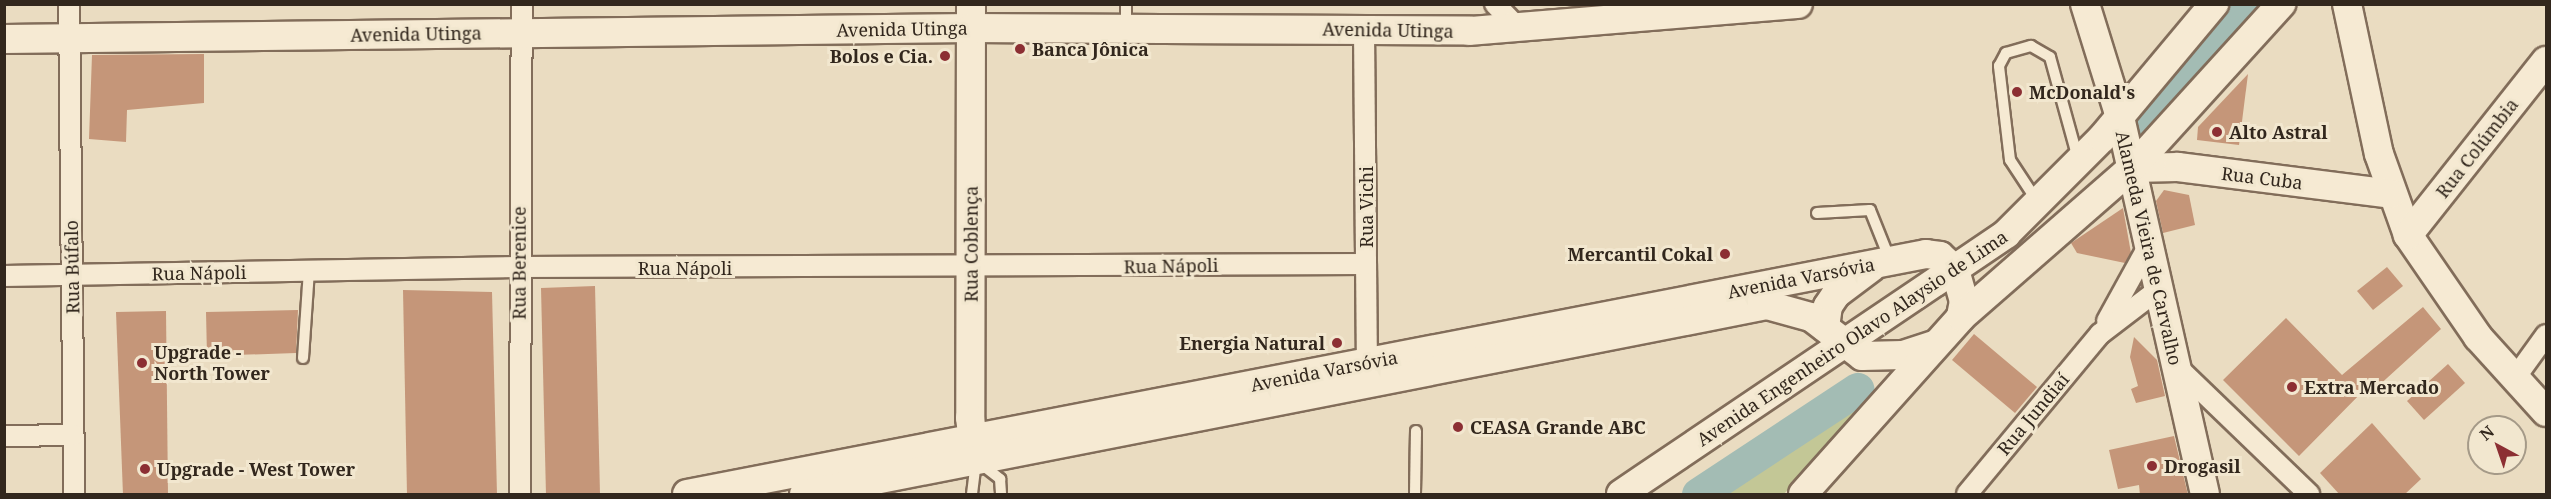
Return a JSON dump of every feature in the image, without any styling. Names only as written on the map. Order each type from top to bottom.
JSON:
[{"type":"main road","name":"Avenida Utinga","points":[[4,39],[69,40],[521,18],[1126,17],[1364,29],[1520,29],[1798,4]]},
{"type":"main road","name":"Alameda Vieira de Carvalho","points":[[2085,4],[2120,117],[2205,495]]},
{"type":"main road","name":"Avenida Engenheiro Olavo Alaysio de Lima","points":[[1621,495],[1835,336],[1955,270],[2039,203],[2120,117],[2214,4]]},
{"type":"main road","name":"Avenida Engenheiro Olavo Alaysio de Lima","points":[[1803,495],[1961,317],[2132,168],[2281,4]]},
{"type":"main road","points":[[2347,4],[2391,194],[2408,235],[2478,338],[2547,412]]},
{"type":"main road","name":"Rua Coblença","points":[[971,16],[973,450]]},
{"type":"main road","name":"Rua Colúmbia","points":[[2408,235],[2547,61]]},
{"type":"main road","name":"Rua Cuba","points":[[2132,168],[2178,167],[2391,194]]},
{"type":"main road","name":"Avenida Varsóvia","points":[[1367,375],[1886,261],[1940,256],[1955,270]]},
{"type":"main road","points":[[1835,336],[1828,306],[1836,294],[1886,261]]},
{"type":"main road","points":[[1955,270],[1964,301],[1961,317]]},
{"type":"main road","name":"Avenida Varsóvia","points":[[687,495],[973,450],[1367,375],[1767,305],[1798,311],[1835,336],[1878,358],[1934,345]]},
{"type":"main road","name":"Avenida Varsóvia","points":[[804,495],[973,450]]},
{"type":"street","name":"Rua Búfalo","points":[[69,4],[74,495]]},
{"type":"street","points":[[1495,4],[1520,29]]},
{"type":"street","name":"Rua Berenice","points":[[520,495],[518,267],[521,18]]},
{"type":"street","name":"Rua Vichi","points":[[1364,29],[1367,375]]},
{"type":"street","name":"Rua Jundiaí","points":[[1967,495],[2100,334],[2149,245]]},
{"type":"street","name":"Rua Nápoli","points":[[4,276],[518,267],[971,268],[1366,264]]},
{"type":"street","name":"Rua Jundiaí","points":[[2100,334],[2159,289]]},
{"type":"street","points":[[2515,378],[2547,335]]},
{"type":"street","points":[[2176,366],[2309,495]]},
{"type":"street","points":[[4,436],[73,435]]},
{"type":"lane","points":[[2039,203],[2010,160],[2006,138],[1999,66],[2015,48],[2031,46],[2050,57],[2079,162]]},
{"type":"lane","points":[[1817,213],[1870,210],[1886,261]]},
{"type":"lane","points":[[303,358],[309,270]]},
{"type":"lane","points":[[1415,495],[1416,431]]},
{"type":"lane","points":[[972,495],[973,450]]},
{"type":"lane","points":[[973,450],[999,479],[1001,495]]},
{"type":"green space","points":[[1856,401],[1862,406],[1784,494],[1713,494]]},
{"type":"building","points":[[204,54],[204,103],[127,110],[126,142],[89,139],[92,55]]},
{"type":"building","points":[[2248,74],[2239,145],[2197,140],[2198,127]]},
{"type":"building","points":[[2164,190],[2189,195],[2195,225],[2163,233],[2156,201]]},
{"type":"building","points":[[2123,208],[2131,253],[2125,263],[2077,253],[2071,243]]},
{"type":"building","points":[[2387,267],[2403,286],[2373,310],[2357,291]]},
{"type":"building","points":[[595,286],[600,494],[546,495],[541,288]]},
{"type":"building","points":[[403,290],[492,292],[497,495],[407,495]]},
{"type":"building","name":"Extra Mercado","points":[[2423,307],[2441,329],[2376,388],[2372,382],[2299,456],[2223,380],[2286,318],[2342,375]]},
{"type":"building","points":[[298,310],[296,353],[207,356],[206,312]]},
{"type":"building","points":[[166,311],[168,495],[123,495],[116,312]]},
{"type":"building","points":[[1974,334],[2037,387],[2015,413],[1952,360]]},
{"type":"building","points":[[2134,337],[2157,360],[2165,396],[2136,403],[2131,389],[2138,386],[2130,357]]},
{"type":"building","points":[[2448,364],[2465,383],[2424,420],[2407,401]]},
{"type":"building","points":[[2372,423],[2421,479],[2404,495],[2340,495],[2320,473]]},
{"type":"building","points":[[2174,436],[2188,495],[2140,495],[2139,485],[2118,489],[2109,450]]},
{"type":"waterway","points":[[2146,121],[2247,4]]},
{"type":"waterway","points":[[1698,494],[1857,389]]},
{"type":"place","name":"Banca Jônica","points":[[1020,49]]},
{"type":"place","name":"Bolos e Cia.","points":[[945,56]]},
{"type":"place","name":"McDonald's","points":[[2017,92]]},
{"type":"place","name":"Alto Astral","points":[[2217,132]]},
{"type":"place","name":"Mercantil Cokal","points":[[1725,254]]},
{"type":"place","name":"Energia Natural","points":[[1337,343]]},
{"type":"place","name":"Upgrade - North Tower","points":[[142,363]]},
{"type":"place","name":"Extra Mercado","points":[[2292,387]]},
{"type":"place","name":"CEASA Grande ABC","points":[[1458,427]]},
{"type":"place","name":"Drogasil","points":[[2152,466]]},
{"type":"place","name":"Upgrade - West Tower","points":[[145,469]]}]
